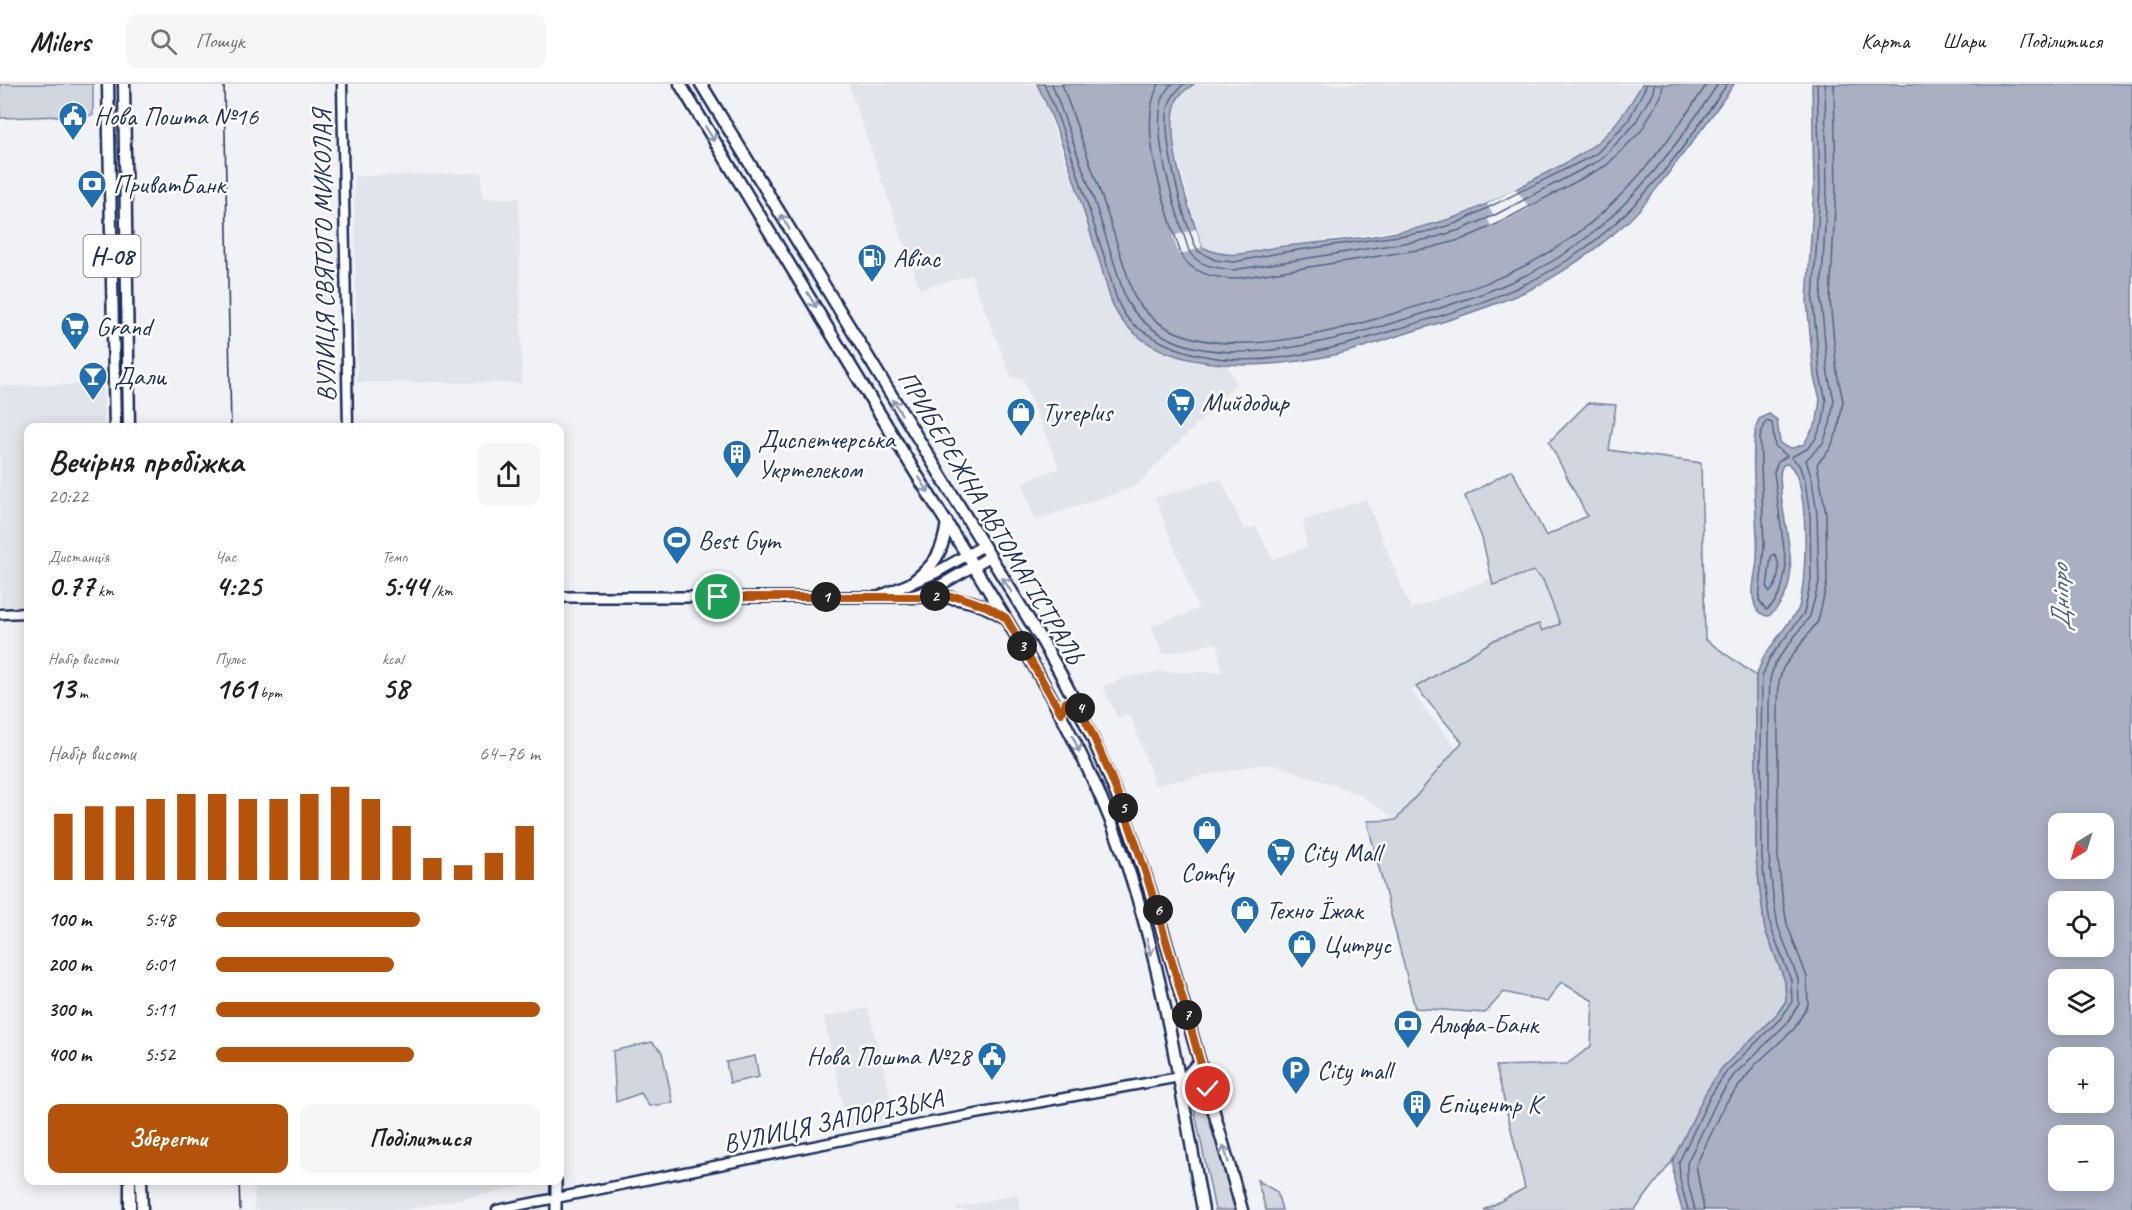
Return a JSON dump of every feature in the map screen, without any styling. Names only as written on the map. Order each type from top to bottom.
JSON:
[{"type":"main road","name":"Н-08","points":[[108,84],[115,423]]},
{"type":"main road","name":"Н-08","points":[[124,84],[129,423]]},
{"type":"main road","name":"ПРИБЕРЕЖНА АВТОМАГІСТРАЛЬ","points":[[680,84],[911,466],[968,555],[1061,713],[1112,825],[1140,914],[1170,1028],[1203,1210]]},
{"type":"main road","name":"ПРИБЕРЕЖНА АВТОМАГІСТРАЛЬ","points":[[701,84],[1064,678],[1077,703],[1113,781],[1153,891],[1242,1210]]},
{"type":"main road","points":[[900,447],[911,447],[916,437]]},
{"type":"main road","points":[[911,466],[916,454],[927,456]]},
{"type":"main road","points":[[910,584],[939,555],[947,522]]},
{"type":"main road","points":[[874,597],[910,584],[982,546]]},
{"type":"main road","points":[[910,597],[939,586],[989,557]]},
{"type":"main road","points":[[564,597],[960,597],[988,607],[1006,618]]},
{"type":"main road","points":[[1048,690],[1054,692],[1060,689],[1064,678]]},
{"type":"main road","points":[[1061,713],[1066,702],[1077,703]]},
{"type":"main road","points":[[130,1185],[130,1210]]},
{"type":"main road","points":[[141,1185],[142,1210]]},
{"type":"main road","points":[[556,1185],[556,1210]]},
{"type":"street","name":"ВУЛИЦЯ СВЯТОГО МИКОЛАЯ","points":[[342,84],[348,423]]},
{"type":"street","points":[[0,614],[24,613]]},
{"type":"street","name":"ВУЛИЦЯ ЗАПОРІЗЬКА","points":[[497,1210],[932,1122],[1178,1077],[1186,1075],[1194,1066],[1201,1064]]},
{"type":"shaded area","points":[[0,84],[93,84],[93,115],[0,118]]},
{"type":"shaded area","points":[[848,84],[1037,84],[1080,201],[1113,306],[1124,324],[1151,343],[1199,362],[1227,364],[1236,384],[1135,487],[1034,520],[1023,482],[1059,468],[1022,378],[1011,377],[971,275],[920,289]]},
{"type":"shaded area","points":[[1194,84],[1642,84],[1623,117],[1593,149],[1455,218],[1426,226],[1283,246],[1233,256],[1217,254],[1202,247],[1175,149],[1173,115],[1178,97]]},
{"type":"shaded area","points":[[482,173],[482,198],[519,198],[522,383],[357,382],[354,176]]},
{"type":"shaded area","points":[[103,384],[104,423],[24,423],[24,606],[0,606],[0,386]]},
{"type":"shaded area","points":[[1588,403],[1616,405],[1609,450],[1701,463],[1705,639],[1756,676],[1756,858],[1765,930],[1785,981],[1786,1001],[1777,1014],[1722,1068],[1706,1092],[1673,1160],[1635,1210],[1484,1210],[1525,1188],[1496,1066],[1567,1064],[1591,1046],[1593,1001],[1561,982],[1547,1002],[1504,992],[1485,1013],[1415,1008],[1367,821],[1396,820],[1462,742],[1416,687],[1496,639],[1539,624],[1542,631],[1560,624],[1543,580],[1533,571],[1493,585],[1482,538],[1465,496],[1512,470],[1546,536],[1587,516],[1549,442]]},
{"type":"shaded area","points":[[1221,479],[1244,530],[1256,526],[1272,559],[1307,547],[1303,521],[1366,499],[1411,609],[1491,579],[1493,585],[1533,571],[1543,580],[1560,624],[1542,631],[1539,624],[1496,639],[1411,691],[1457,749],[1396,820],[1361,795],[1276,765],[1257,765],[1155,785],[1130,714],[1118,718],[1103,687],[1126,677],[1159,672],[1222,672],[1217,643],[1163,654],[1151,626],[1198,609],[1155,498]]},
{"type":"shaded area","points":[[868,1008],[896,1119],[848,1129],[824,1017]]},
{"type":"shaded area","points":[[652,1042],[662,1052],[673,1103],[649,1106],[641,1093],[616,1102],[613,1051]]},
{"type":"shaded area","points":[[755,1056],[759,1077],[730,1083],[726,1062]]},
{"type":"shaded area","points":[[1204,1094],[1235,1210],[1215,1210],[1192,1098]]},
{"type":"shaded area","points":[[1257,1180],[1277,1192],[1282,1210],[1266,1210]]},
{"type":"shaded area","points":[[255,1185],[524,1186],[405,1210],[254,1210]]},
{"type":"shaded area","points":[[1017,1194],[1020,1210],[956,1210],[956,1208]]},
{"type":"water","points":[[1037,84],[1194,84],[1178,98],[1173,115],[1175,153],[1179,174],[1202,247],[1214,252],[1234,255],[1391,233],[1453,218],[1493,201],[1583,153],[1619,120],[1642,84],[1734,84],[1695,139],[1638,211],[1604,242],[1555,276],[1529,290],[1483,308],[1352,351],[1309,360],[1252,365],[1194,360],[1168,353],[1144,340],[1124,323],[1111,301],[1063,148]]},
{"type":"water","name":"Дніпро","points":[[1812,84],[2132,84],[2132,1210],[1682,1210],[1674,1181],[1673,1160],[1706,1092],[1722,1068],[1777,1014],[1786,1001],[1785,981],[1765,930],[1756,858],[1756,676],[1764,656],[1798,610],[1805,557],[1804,510],[1801,489],[1795,473],[1788,464],[1783,465],[1780,475],[1781,493],[1789,541],[1790,574],[1781,603],[1769,616],[1761,614],[1756,608],[1753,597],[1757,562],[1754,446],[1759,419],[1769,414],[1777,420],[1780,443],[1786,447],[1794,448],[1804,444],[1817,421],[1820,399],[1814,377],[1807,301],[1814,188]]},
{"type":"pier","points":[[1515,189],[1530,208],[1492,228],[1487,218],[1493,215],[1487,204]]},
{"type":"pier","points":[[1196,229],[1202,247],[1179,255],[1173,236]]},
{"type":"tram line","points":[[224,84],[231,423]]},
{"type":"tram line","points":[[239,1185],[240,1210]]},
{"type":"place","name":"Нова Пошта №16","points":[[73,142]]},
{"type":"place","name":"ПриватБанк","points":[[92,210]]},
{"type":"place","name":"Авіас","points":[[872,284]]},
{"type":"place","name":"Grand","points":[[75,352]]},
{"type":"place","name":"Дали","points":[[93,402]]},
{"type":"place","name":"Мийдодир","points":[[1181,428]]},
{"type":"place","name":"Tyreplus","points":[[1021,438]]},
{"type":"place","name":"Диспетчерська Укртелеком","points":[[737,480]]},
{"type":"place","name":"Best Gym","points":[[677,566]]},
{"type":"place","name":"Comfy","points":[[1207,856]]},
{"type":"place","name":"City Mall","points":[[1281,878]]},
{"type":"place","name":"Техно Їжак","points":[[1245,936]]},
{"type":"place","name":"Цитрус","points":[[1302,970]]},
{"type":"place","name":"Альфа-Банк","points":[[1408,1050]]},
{"type":"place","name":"Нова Пошта №28","points":[[992,1082]]},
{"type":"place","name":"City mall","points":[[1296,1096]]},
{"type":"place","name":"Епіцентр К","points":[[1417,1130]]},
{"type":"route","points":[[718,597],[960,597],[988,607],[1006,618],[1061,713],[1066,702],[1070,700],[1077,703],[1109,772],[1153,891],[1208,1089]]}]
